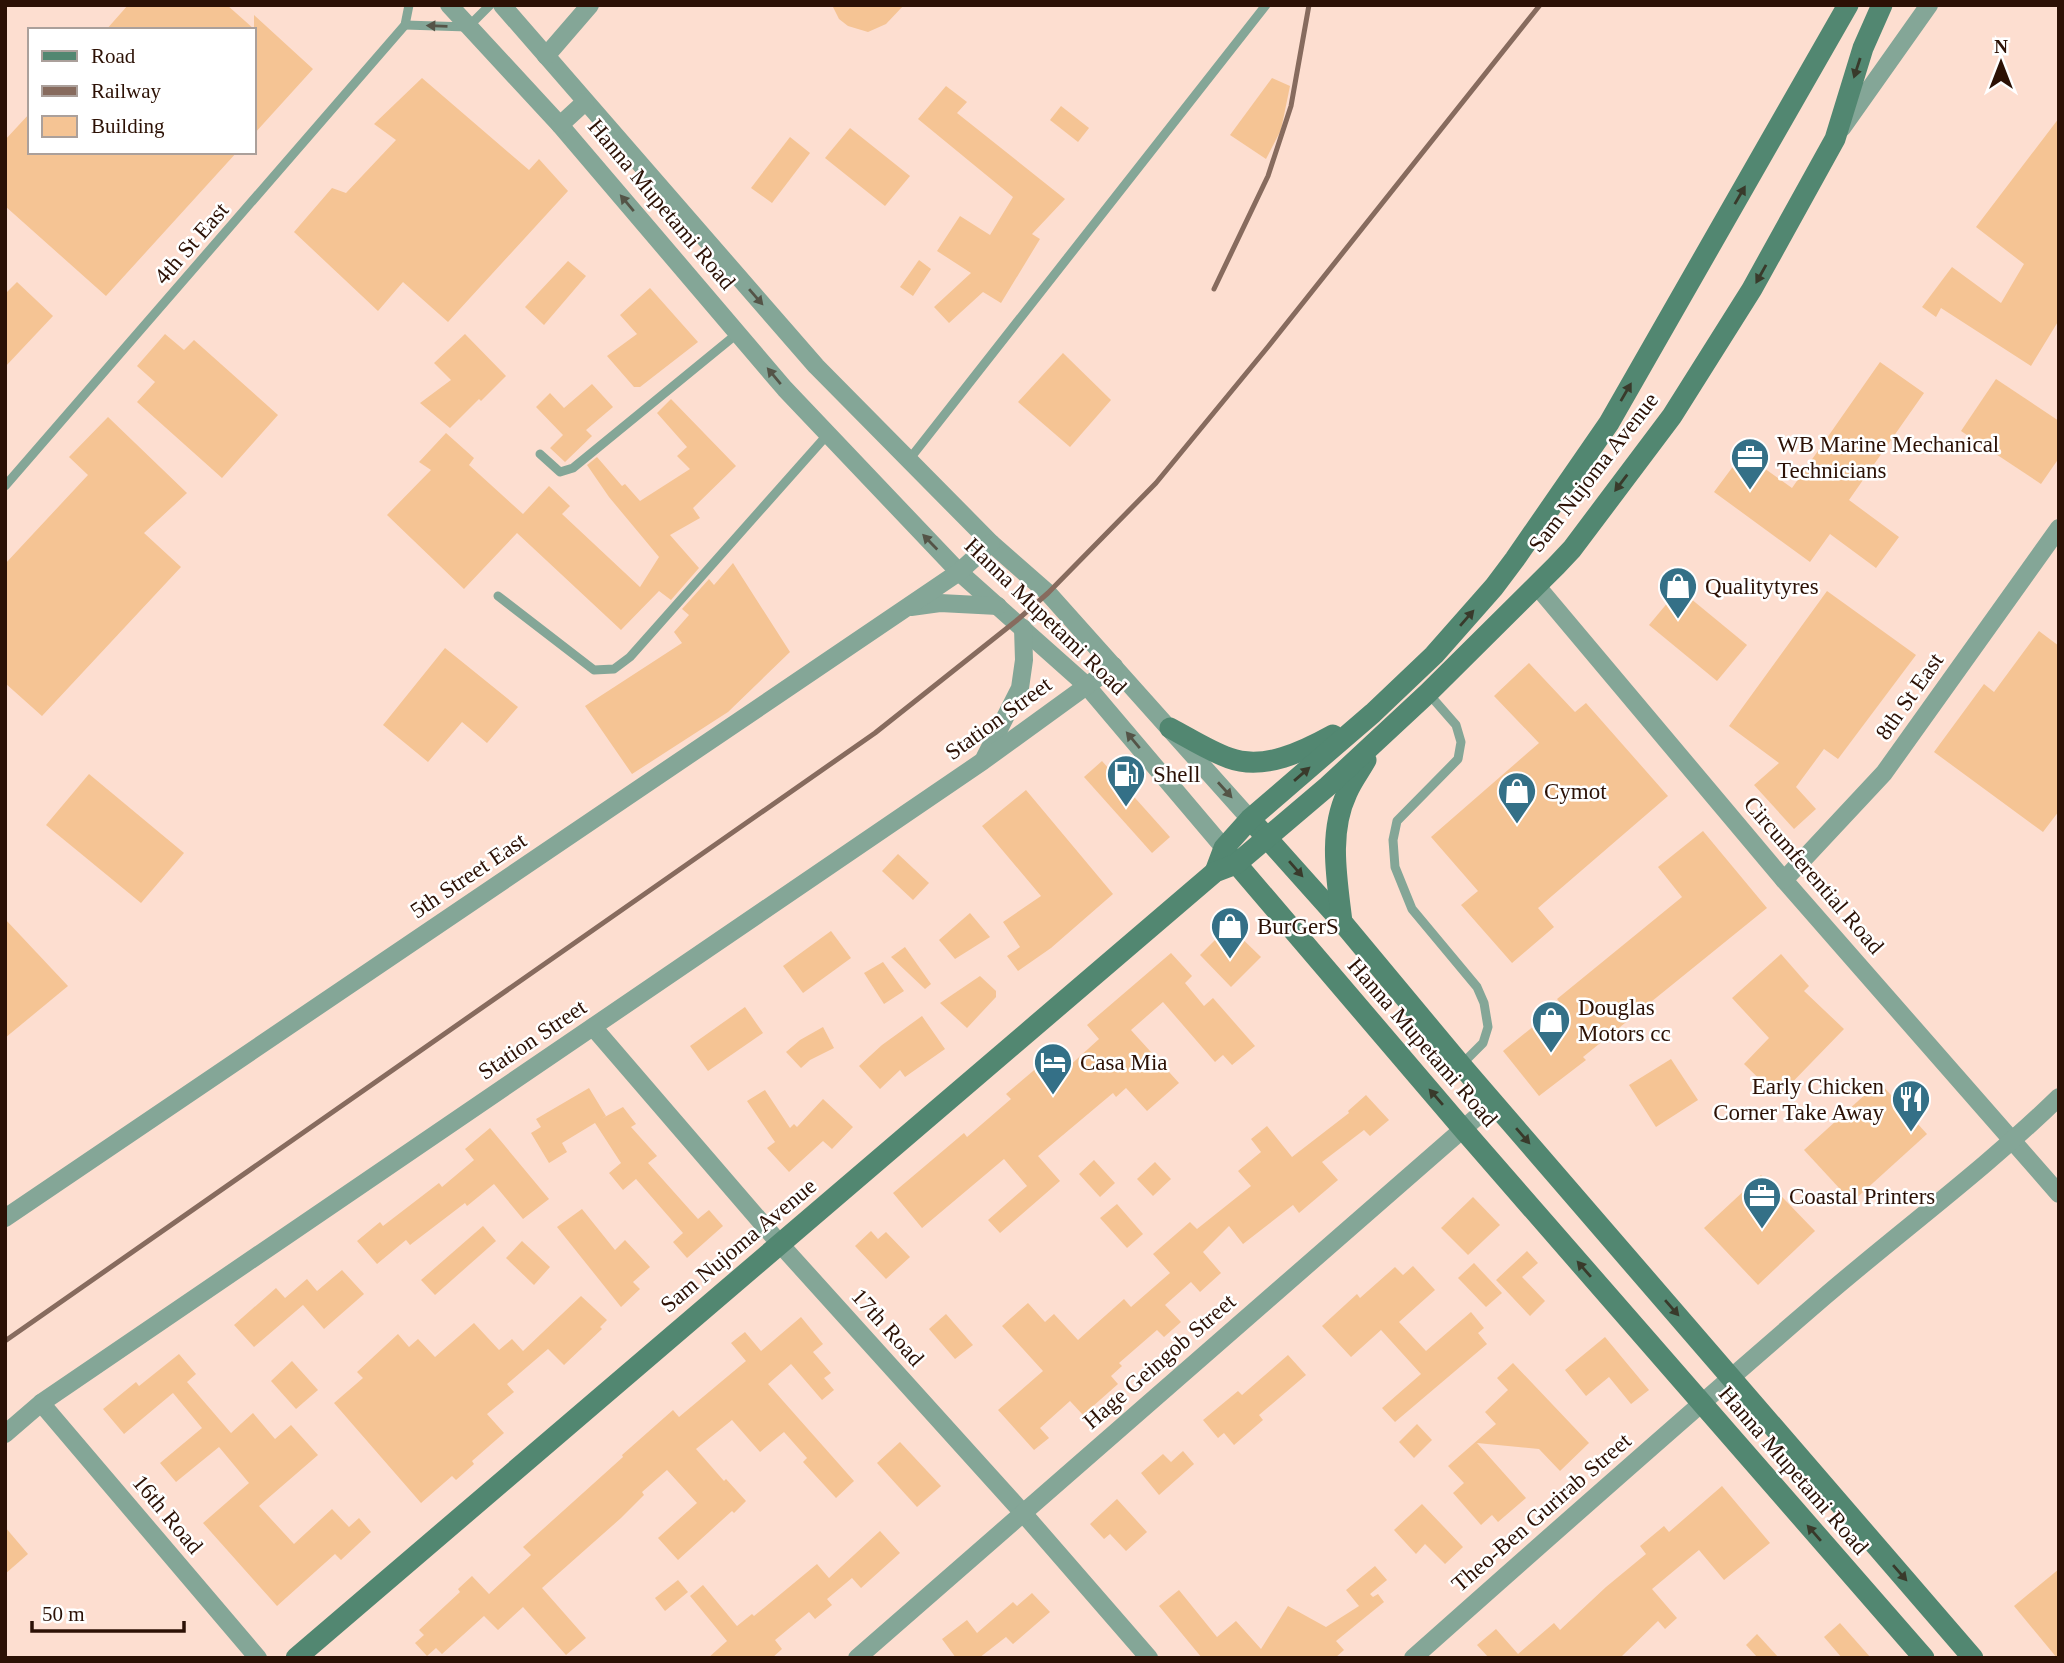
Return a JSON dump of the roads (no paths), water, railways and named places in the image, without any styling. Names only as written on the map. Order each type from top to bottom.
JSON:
[{"type":"main road","name":"Sam Nujoma Avenue","points":[[296,1658],[1215,872],[1230,856],[1250,819],[1373,713],[1434,655],[1494,587],[1609,423],[1848,5]]},
{"type":"main road","name":"Sam Nujoma Avenue","points":[[1230,856],[1268,837],[1328,786],[1428,693],[1572,549],[1672,416],[1752,289],[1835,139],[1863,48],[1882,5]]},
{"type":"main road","points":[[1515,559],[1519,574],[1525,581],[1536,585]]},
{"type":"main road","points":[[1170,728],[1231,759],[1269,762],[1305,750],[1373,713]]},
{"type":"main road","points":[[1342,922],[1335,840],[1339,816],[1347,792],[1380,737]]},
{"type":"main road","name":"Hanna Mupetami Road","points":[[1250,819],[1342,922],[1461,1065],[1732,1377],[1964,1655]]},
{"type":"main road","name":"Hanna Mupetami Road","points":[[1230,856],[1462,1128],[1924,1658]]},
{"type":"street","name":"Hanna Mupetami Road","points":[[449,5],[560,124],[785,389],[959,572],[1086,685],[1230,856]]},
{"type":"street","name":"Hanna Mupetami Road","points":[[502,5],[816,366],[991,543],[1048,593],[1250,819]]},
{"type":"street","points":[[546,56],[590,5]]},
{"type":"street","points":[[1835,139],[1929,5]]},
{"type":"street","points":[[560,124],[585,102]]},
{"type":"street","name":"8th St East","points":[[1784,880],[1884,773],[2059,528]]},
{"type":"street","name":"5th Street East","points":[[5,1218],[959,572],[991,543]]},
{"type":"street","name":"Circumferential Road","points":[[1536,585],[1784,880],[2059,1194]]},
{"type":"street","points":[[906,608],[940,603],[998,606]]},
{"type":"street","points":[[983,761],[1020,688],[1024,660],[1023,628]]},
{"type":"street","name":"Station Street","points":[[5,1434],[41,1403],[983,761],[1114,666]]},
{"type":"street","name":"17th Road","points":[[593,1027],[780,1244],[1023,1513],[1149,1658]]},
{"type":"street","name":"Theo-Ben Gurirab Street","points":[[1413,1658],[1732,1377],[2013,1142],[2059,1097]]},
{"type":"street","name":"Hage Geingob Street","points":[[857,1658],[1494,1102]]},
{"type":"street","name":"16th Road","points":[[41,1403],[258,1658]]},
{"type":"lane","name":"4th St East","points":[[5,486],[405,25],[409,5]]},
{"type":"lane","points":[[405,25],[468,27],[490,5]]},
{"type":"lane","points":[[908,461],[1266,5]]},
{"type":"lane","points":[[540,454],[560,472],[573,468],[738,333]]},
{"type":"lane","points":[[498,596],[594,670],[614,669],[630,657],[828,434]]},
{"type":"lane","points":[[1428,693],[1456,725],[1461,742],[1458,759],[1397,821],[1393,840],[1395,867],[1412,909],[1477,987],[1484,1003],[1488,1027],[1483,1043],[1461,1065]]},
{"type":"railway","points":[[1214,289],[1268,176],[1291,106],[1309,5]]},
{"type":"railway","points":[[5,1341],[875,733],[1016,621],[1048,593],[1156,483],[1540,5]]},
{"type":"place","name":"WB Marine Mechanical Technicians","points":[[1750,491]]},
{"type":"place","name":"Qualitytyres","points":[[1678,620]]},
{"type":"place","name":"Shell","points":[[1126,808]]},
{"type":"place","name":"Cymot","points":[[1517,825]]},
{"type":"place","name":"BurGerS","points":[[1230,960]]},
{"type":"place","name":"Douglas Motors cc","points":[[1551,1054]]},
{"type":"place","name":"Casa Mia","points":[[1053,1096]]},
{"type":"place","name":"Early Chicken Corner Take Away","points":[[1911,1133]]},
{"type":"place","name":"Coastal Printers","points":[[1762,1230]]}]
